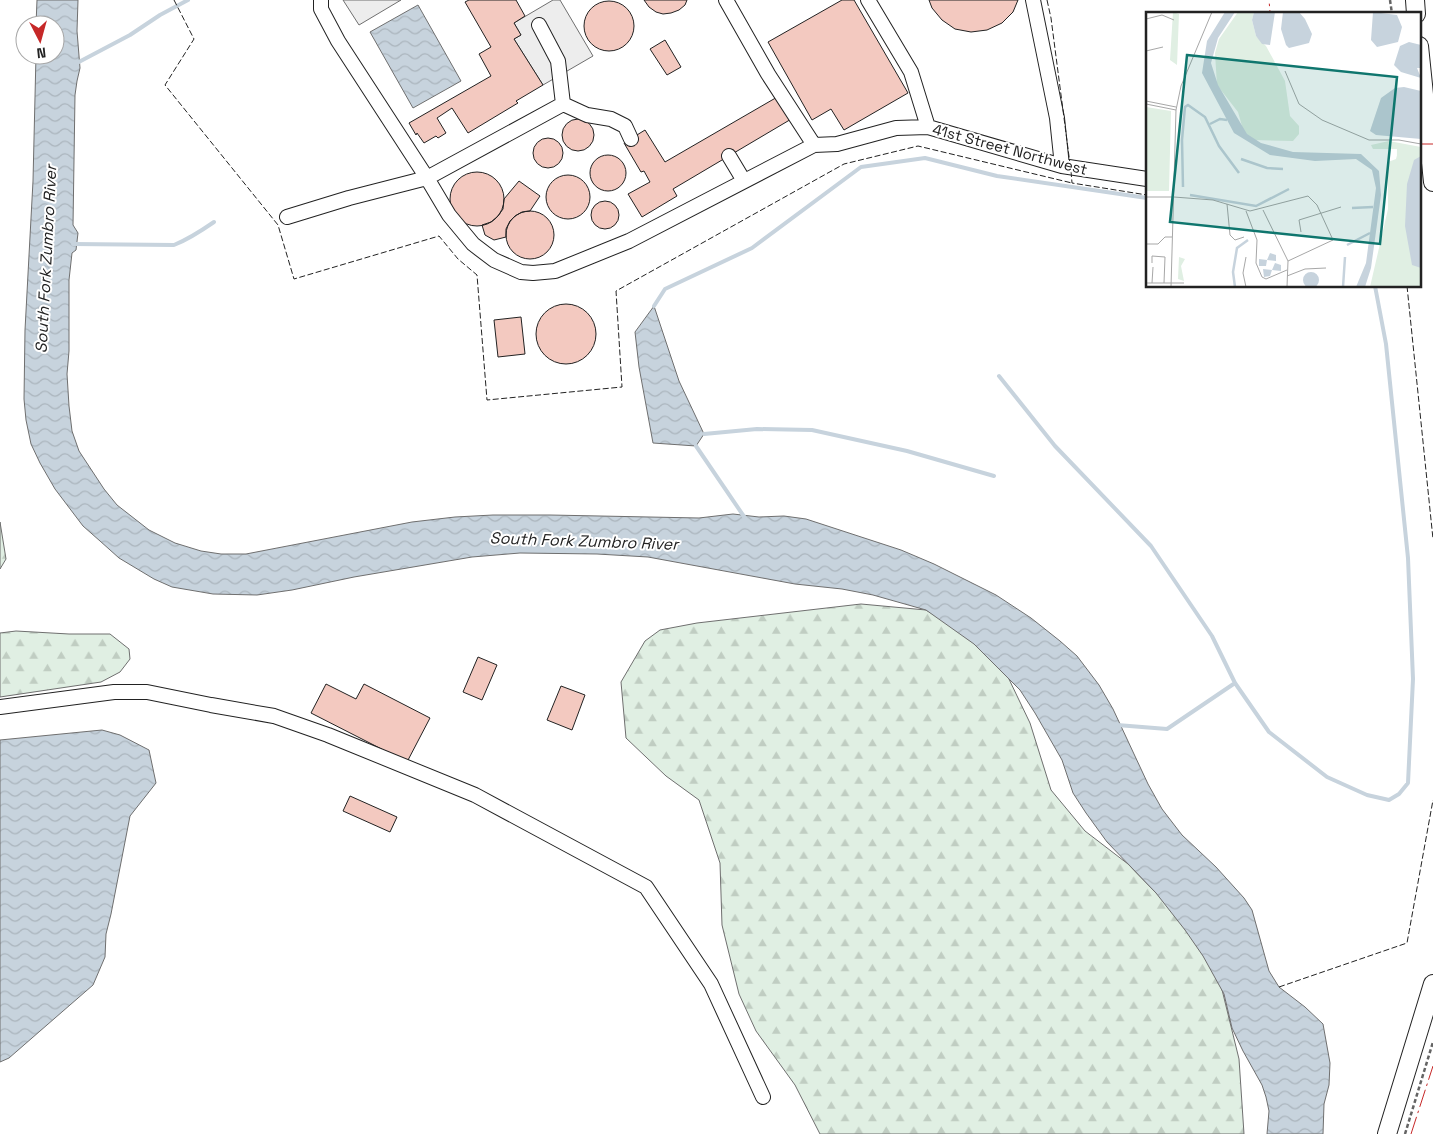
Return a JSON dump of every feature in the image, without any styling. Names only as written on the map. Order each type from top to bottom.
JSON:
[{"type":"main road","points":[[1420,58],[1429,170]]},
{"type":"main road","points":[[1387,1134],[1433,984]]},
{"type":"lane","points":[[321,0],[321,9],[338,41],[449,215],[473,244],[494,260],[521,272],[533,273],[555,271],[629,241],[814,145],[768,74],[726,0]]},
{"type":"lane","points":[[868,0],[911,72],[928,126]]},
{"type":"lane","points":[[1033,0],[1057,118],[1062,166]]},
{"type":"lane","points":[[539,25],[558,61],[563,104]]},
{"type":"lane","points":[[287,217],[349,198],[427,178],[563,104]]},
{"type":"lane","points":[[563,104],[587,115],[611,119],[625,126],[631,139]]},
{"type":"lane","name":"41st Street Northwest","points":[[814,145],[838,144],[896,128],[928,126],[1062,166],[1146,179]]},
{"type":"lane","points":[[729,156],[744,182]]},
{"type":"lane","points":[[0,707],[114,692],[147,692],[274,716],[328,735],[475,795],[646,887],[711,984],[763,1097]]},
{"type":"path","points":[[1405,1134],[1433,1042]]},
{"type":"green space","points":[[0,522],[6,559],[0,569]]},
{"type":"green space","points":[[861,604],[926,610],[996,652],[1030,723],[1051,790],[1085,831],[1128,864],[1156,893],[1176,910],[1214,957],[1239,1059],[1244,1134],[820,1134],[795,1085],[756,1031],[739,994],[722,925],[720,863],[699,800],[666,776],[626,738],[621,682],[645,641],[660,630],[697,623]]},
{"type":"green space","points":[[16,631],[110,634],[129,649],[130,659],[120,672],[101,682],[0,697],[0,633]]},
{"type":"shaded area","points":[[343,0],[401,0],[359,25]]},
{"type":"shaded area","points":[[553,0],[560,0],[593,56],[543,85],[514,39],[521,35],[514,23]]},
{"type":"water","name":"South Fork Zumbro River","points":[[37,0],[78,0],[77,31],[80,68],[75,95],[73,225],[78,233],[76,250],[72,253],[69,280],[69,351],[67,374],[69,406],[72,431],[79,451],[117,505],[149,530],[175,543],[201,551],[221,554],[246,554],[412,522],[455,517],[550,515],[699,518],[733,514],[759,517],[784,516],[806,519],[901,550],[996,595],[1031,618],[1077,656],[1099,685],[1113,709],[1148,784],[1162,809],[1182,835],[1216,867],[1244,898],[1252,910],[1269,971],[1279,987],[1323,1024],[1330,1063],[1329,1085],[1324,1104],[1323,1134],[1267,1134],[1269,1111],[1262,1085],[1232,1028],[1224,994],[1203,956],[1156,893],[1107,842],[1086,813],[1073,793],[1062,760],[1020,690],[974,644],[926,610],[873,595],[842,589],[795,584],[648,557],[520,553],[472,557],[257,595],[213,594],[172,587],[154,579],[119,558],[83,526],[55,489],[31,444],[26,420],[24,399],[25,330],[33,181],[36,65],[65,65],[65,15],[36,15]]},
{"type":"water","points":[[418,5],[461,81],[413,108],[370,32]]},
{"type":"water","points":[[654,306],[679,381],[704,434],[696,446],[653,443],[639,367],[635,332]]},
{"type":"water","points":[[102,730],[120,735],[149,750],[156,783],[130,816],[106,934],[105,957],[93,985],[9,1058],[0,1062],[0,740]]},
{"type":"building","points":[[469,0],[516,0],[525,16],[514,23],[521,35],[514,39],[543,85],[516,101],[518,103],[468,133],[452,108],[437,118],[446,133],[424,143],[417,133],[416,135],[409,123],[491,76],[479,54],[491,47],[465,2]]},
{"type":"building","points":[[644,0],[687,0],[685,5],[679,10],[663,14],[649,7]]},
{"type":"building","points":[[842,0],[854,0],[908,93],[844,130],[831,109],[812,120],[768,42]]},
{"type":"building","points":[[929,0],[1018,0],[1013,12],[1002,23],[987,30],[971,32],[955,29],[942,20],[932,8]]},
{"type":"building","points":[[604,1],[614,1],[627,8],[634,21],[634,31],[627,44],[614,51],[604,51],[595,47],[588,40],[584,31],[584,21],[588,12],[595,5]]},
{"type":"building","points":[[665,40],[681,67],[667,75],[650,49]]},
{"type":"building","points":[[779,96],[793,118],[673,189],[677,196],[642,217],[628,194],[650,182],[644,171],[641,172],[624,143],[645,130],[665,162]]},
{"type":"building","points":[[578,119],[584,120],[589,124],[593,129],[593,141],[589,146],[584,150],[578,151],[572,150],[567,146],[563,141],[562,135],[563,129],[567,124],[572,120]]},
{"type":"building","points":[[548,138],[558,143],[563,153],[558,163],[548,168],[538,163],[533,153],[538,143]]},
{"type":"building","points":[[608,155],[615,156],[621,160],[625,166],[625,180],[621,186],[615,190],[608,191],[601,190],[595,186],[591,180],[590,173],[591,166],[595,160],[601,156]]},
{"type":"building","points":[[477,172],[487,174],[496,180],[502,189],[504,199],[502,209],[496,218],[487,224],[477,226],[467,224],[458,218],[452,209],[450,199],[452,189],[458,180],[467,174]]},
{"type":"building","points":[[568,175],[580,179],[586,185],[590,197],[586,209],[580,215],[568,219],[556,215],[550,209],[546,197],[550,185],[556,179]]},
{"type":"building","points":[[519,181],[540,196],[530,211],[522,212],[510,221],[506,229],[506,237],[494,240],[485,235],[482,225],[491,222],[498,216],[503,209],[504,199]]},
{"type":"building","points":[[605,201],[615,205],[619,215],[615,225],[605,229],[595,225],[591,215],[595,205]]},
{"type":"building","points":[[525,211],[535,211],[547,218],[554,230],[554,240],[547,252],[535,259],[525,259],[517,255],[510,248],[506,240],[506,230],[510,222],[517,215]]},
{"type":"building","points":[[566,304],[583,309],[591,317],[596,334],[591,351],[583,359],[566,364],[549,359],[541,351],[536,334],[541,317],[549,309]]},
{"type":"building","points":[[521,317],[525,354],[498,357],[494,320]]},
{"type":"building","points":[[478,657],[497,665],[482,700],[463,692]]},
{"type":"building","points":[[326,684],[356,699],[364,684],[430,718],[407,762],[311,713]]},
{"type":"building","points":[[561,686],[585,695],[572,730],[547,720]]},
{"type":"building","points":[[350,796],[397,817],[390,832],[343,811]]},
{"type":"waterway","points":[[75,64],[130,35],[160,15],[188,0]]},
{"type":"waterway","points":[[654,306],[665,289],[752,248],[861,167],[925,158],[997,176],[1146,198]]},
{"type":"waterway","points":[[73,244],[174,245],[195,235],[214,222]]},
{"type":"waterway","points":[[999,376],[1055,446],[1151,546],[1212,636],[1235,683],[1269,732],[1327,777],[1367,795],[1389,800],[1399,794],[1408,783],[1413,679],[1408,558],[1386,344],[1375,288]]},
{"type":"waterway","points":[[704,434],[757,429],[812,430],[907,451],[994,476]]},
{"type":"waterway","points":[[696,446],[745,518]]},
{"type":"waterway","points":[[1117,725],[1167,729],[1235,683]]},
{"type":"fence","points":[[174,0],[194,39],[165,85],[278,225],[294,279],[439,236],[458,259],[477,275],[487,400],[622,387],[616,291],[844,164],[918,146],[1072,183]]},
{"type":"fence","points":[[1047,0],[1070,164]]},
{"type":"fence","points":[[1071,171],[1072,183],[1146,195]]},
{"type":"fence","points":[[1407,288],[1433,539]]},
{"type":"fence","points":[[1279,987],[1407,943],[1433,800]]},
{"type":"power","points":[[1269,0],[1270,12]]},
{"type":"power","points":[[1420,144],[1433,144]]},
{"type":"power","points":[[1411,1134],[1433,1066]]}]
